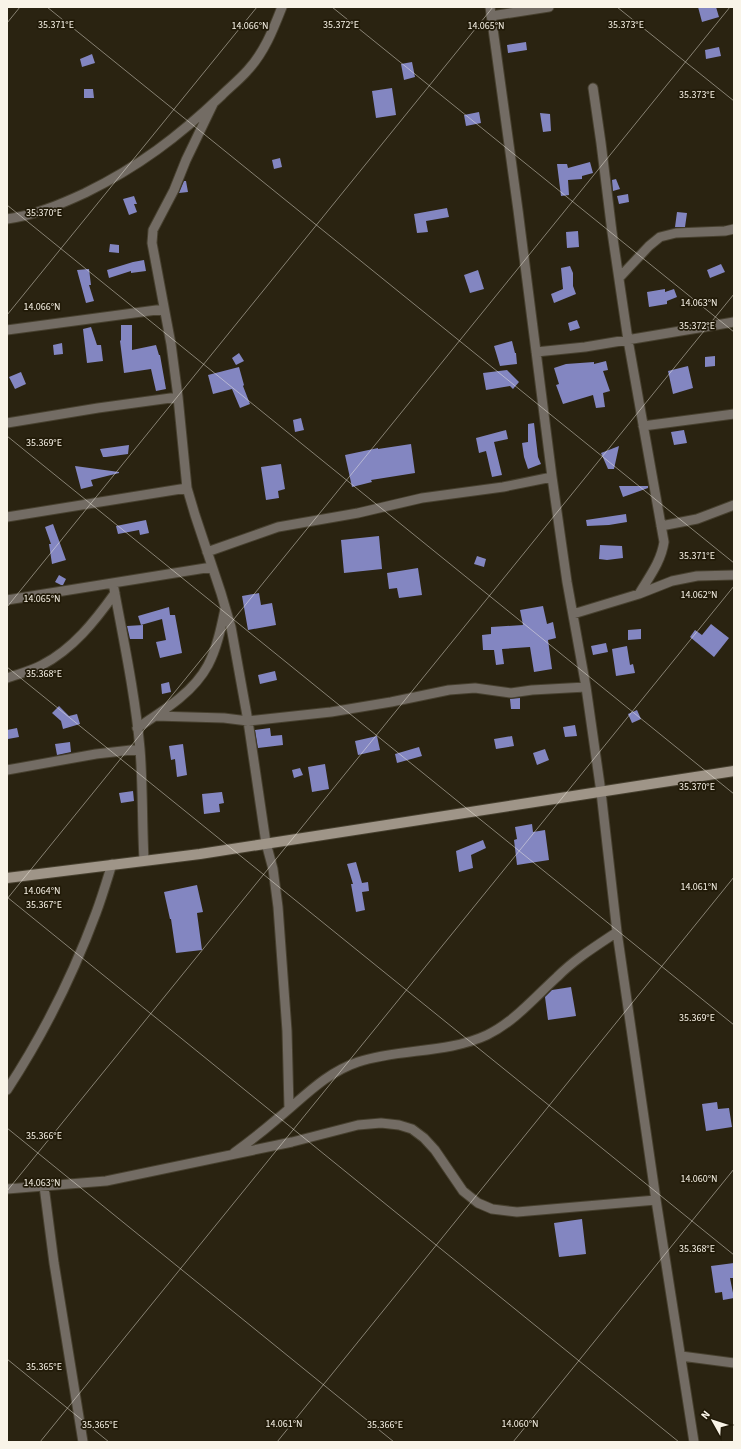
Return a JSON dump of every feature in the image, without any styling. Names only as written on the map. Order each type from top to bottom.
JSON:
[{"type":"street","points":[[7,219],[46,210],[98,186],[127,170],[177,136],[248,71],[266,45],[282,7]]},
{"type":"street","points":[[549,7],[490,11],[517,203],[552,477],[573,614],[586,686],[601,792],[617,932],[656,1200],[694,1442]]},
{"type":"street","points":[[593,88],[618,278],[664,542],[663,553],[659,562],[639,594]]},
{"type":"street","points":[[213,104],[186,160],[174,190],[153,230],[152,243],[178,397],[188,488],[194,514],[231,627],[248,721],[266,843],[278,906],[287,1031],[289,1108]]},
{"type":"street","points":[[618,278],[648,246],[660,238],[676,232],[724,231],[734,229]]},
{"type":"street","points":[[7,330],[164,309]]},
{"type":"street","points":[[536,352],[628,340],[734,322]]},
{"type":"street","points":[[7,423],[178,397]]},
{"type":"street","points":[[643,426],[734,414]]},
{"type":"street","points":[[207,552],[278,527],[340,517],[422,498],[503,487],[552,477]]},
{"type":"street","points":[[7,517],[188,488]]},
{"type":"street","points":[[661,526],[697,519],[734,505]]},
{"type":"street","points":[[7,600],[212,567]]},
{"type":"street","points":[[573,614],[639,594],[672,581],[696,576],[734,575]]},
{"type":"street","points":[[113,583],[130,670],[140,749],[144,860]]},
{"type":"street","points":[[7,678],[42,665],[64,651],[85,632],[115,593]]},
{"type":"street","points":[[137,728],[180,698],[194,684],[208,666],[217,643],[225,608]]},
{"type":"street","points":[[155,716],[224,718],[248,721],[346,710],[449,690],[475,688],[511,693],[586,686]]},
{"type":"street","points":[[7,770],[96,754],[140,749]]},
{"type":"street","points":[[7,878],[200,854],[734,771]]},
{"type":"street","points":[[7,1090],[23,1066],[44,1028],[74,968],[97,913],[112,864]]},
{"type":"street","points":[[232,1155],[309,1090],[333,1074],[358,1062],[450,1047],[470,1042],[489,1034],[508,1022],[583,953],[617,932]]},
{"type":"street","points":[[7,1188],[106,1181],[292,1142],[358,1125],[381,1123],[399,1125],[412,1129],[424,1138],[435,1150],[463,1191],[478,1203],[492,1209],[517,1212],[656,1200]]},
{"type":"street","points":[[44,1186],[54,1263],[83,1442]]},
{"type":"street","points":[[681,1356],[734,1363]]},
{"type":"building","points":[[698,7],[716,7],[719,17],[702,22]]},
{"type":"building","points":[[526,42],[527,50],[508,53],[507,45]]},
{"type":"building","points":[[719,47],[721,56],[706,59],[705,50]]},
{"type":"building","points":[[92,54],[95,63],[82,67],[80,59]]},
{"type":"building","points":[[412,62],[415,77],[404,80],[401,64]]},
{"type":"building","points":[[392,88],[396,115],[376,118],[372,91]]},
{"type":"building","points":[[84,89],[93,89],[94,98],[84,98]]},
{"type":"building","points":[[479,112],[481,123],[466,126],[464,115]]},
{"type":"building","points":[[540,113],[550,114],[551,131],[543,132]]},
{"type":"building","points":[[280,158],[282,167],[274,169],[272,160]]},
{"type":"building","points":[[590,162],[593,173],[582,176],[582,179],[568,180],[569,195],[561,196],[557,164],[567,164],[568,168]]},
{"type":"building","points":[[616,179],[620,189],[613,191],[612,180]]},
{"type":"building","points":[[184,181],[186,181],[188,192],[179,193]]},
{"type":"building","points":[[628,194],[629,202],[619,204],[617,196]]},
{"type":"building","points":[[134,196],[137,204],[134,204],[137,212],[129,215],[123,199]]},
{"type":"building","points":[[447,208],[449,217],[426,221],[428,232],[417,233],[414,214]]},
{"type":"building","points":[[677,212],[687,213],[685,227],[675,227]]},
{"type":"building","points":[[578,231],[579,247],[567,248],[566,232]]},
{"type":"building","points":[[110,244],[119,245],[119,253],[109,252]]},
{"type":"building","points":[[144,260],[146,271],[131,273],[131,271],[109,278],[107,270]]},
{"type":"building","points":[[721,264],[725,272],[710,278],[707,270]]},
{"type":"building","points":[[570,266],[573,273],[573,286],[576,294],[554,303],[551,294],[563,289],[561,268]]},
{"type":"building","points":[[89,269],[91,285],[89,285],[94,301],[86,303],[77,270]]},
{"type":"building","points":[[478,270],[484,289],[470,293],[464,275]]},
{"type":"building","points":[[665,289],[665,292],[674,289],[677,297],[667,301],[667,304],[649,307],[647,292]]},
{"type":"building","points":[[577,320],[580,328],[570,331],[568,323]]},
{"type":"building","points":[[121,325],[132,325],[132,350],[156,345],[160,355],[166,389],[156,391],[151,369],[124,373],[120,341]]},
{"type":"building","points":[[91,327],[97,345],[101,345],[103,361],[87,363],[83,329]]},
{"type":"building","points":[[512,341],[516,353],[517,364],[500,366],[494,346]]},
{"type":"building","points":[[62,343],[63,354],[54,355],[53,345]]},
{"type":"building","points":[[239,353],[244,361],[236,365],[232,358]]},
{"type":"building","points":[[715,356],[715,366],[705,367],[705,357]]},
{"type":"building","points":[[606,361],[608,370],[603,371],[610,391],[603,393],[605,407],[596,408],[593,395],[563,404],[556,385],[559,384],[554,368],[566,364],[594,362],[594,364]]},
{"type":"building","points":[[688,366],[693,388],[673,394],[668,371]]},
{"type":"building","points":[[239,367],[243,386],[250,404],[240,408],[232,389],[213,394],[208,375]]},
{"type":"building","points":[[507,370],[519,382],[513,389],[510,386],[486,390],[483,373]]},
{"type":"building","points":[[21,372],[26,384],[15,389],[9,377]]},
{"type":"building","points":[[301,418],[304,430],[295,432],[293,420]]},
{"type":"building","points":[[534,423],[538,457],[541,464],[528,469],[522,443],[528,442],[528,424]]},
{"type":"building","points":[[506,430],[508,439],[494,442],[502,475],[492,477],[486,451],[479,453],[476,438]]},
{"type":"building","points":[[684,430],[687,443],[674,445],[671,432]]},
{"type":"building","points":[[411,444],[415,473],[371,480],[372,482],[352,487],[345,455],[378,448]]},
{"type":"building","points":[[129,445],[128,454],[103,457],[100,449]]},
{"type":"building","points":[[619,446],[614,469],[608,469],[601,453]]},
{"type":"building","points":[[281,464],[285,489],[278,491],[279,498],[266,500],[261,467]]},
{"type":"building","points":[[75,466],[119,473],[91,480],[93,486],[81,489]]},
{"type":"building","points":[[619,486],[648,486],[648,488],[623,497]]},
{"type":"building","points":[[626,514],[627,522],[587,526],[586,520]]},
{"type":"building","points":[[146,520],[149,533],[140,535],[139,530],[118,534],[116,526]]},
{"type":"building","points":[[53,524],[66,560],[52,564],[49,544],[51,544],[45,527]]},
{"type":"building","points":[[379,536],[382,569],[344,573],[341,540]]},
{"type":"building","points":[[600,545],[622,546],[623,558],[607,560],[599,559]]},
{"type":"building","points":[[477,556],[486,559],[484,567],[474,564]]},
{"type":"building","points":[[418,568],[422,595],[399,598],[397,588],[389,589],[387,573]]},
{"type":"building","points":[[59,575],[66,579],[63,585],[55,582]]},
{"type":"building","points":[[259,593],[261,605],[272,603],[276,625],[248,630],[242,596]]},
{"type":"building","points":[[543,606],[547,624],[553,622],[556,638],[548,640],[552,669],[534,672],[530,647],[502,649],[504,664],[496,665],[494,650],[483,650],[482,635],[491,634],[491,627],[523,625],[520,610]]},
{"type":"building","points":[[169,607],[170,615],[175,615],[182,653],[160,658],[156,642],[166,640],[162,619],[141,625],[138,616]]},
{"type":"building","points":[[711,624],[729,638],[714,657],[690,637],[695,630],[702,635]]},
{"type":"building","points":[[143,625],[143,639],[130,639],[127,626]]},
{"type":"building","points":[[641,629],[641,639],[628,640],[628,630]]},
{"type":"building","points":[[606,643],[608,652],[593,655],[591,646]]},
{"type":"building","points":[[627,646],[630,665],[633,664],[635,673],[616,676],[612,649]]},
{"type":"building","points":[[275,671],[277,680],[260,684],[258,675]]},
{"type":"building","points":[[169,682],[171,692],[162,694],[161,684]]},
{"type":"building","points":[[520,698],[520,709],[511,709],[510,699]]},
{"type":"building","points":[[59,706],[69,716],[77,714],[80,724],[63,729],[61,721],[52,713]]},
{"type":"building","points":[[637,710],[641,719],[632,723],[628,714]]},
{"type":"building","points":[[575,725],[577,736],[565,737],[563,727]]},
{"type":"building","points":[[17,728],[19,737],[8,739],[7,730]]},
{"type":"building","points":[[270,728],[271,736],[282,735],[283,745],[258,748],[255,730]]},
{"type":"building","points":[[377,736],[380,750],[358,755],[355,741]]},
{"type":"building","points":[[512,736],[514,746],[496,749],[494,739]]},
{"type":"building","points":[[70,742],[71,752],[57,755],[55,744]]},
{"type":"building","points":[[183,744],[187,775],[177,777],[175,759],[171,760],[169,746]]},
{"type":"building","points":[[419,747],[422,756],[397,763],[395,754]]},
{"type":"building","points":[[545,749],[549,760],[537,765],[533,753]]},
{"type":"building","points":[[325,764],[329,789],[312,792],[308,767]]},
{"type":"building","points":[[300,768],[303,775],[294,778],[292,770]]},
{"type":"building","points":[[133,791],[134,801],[121,803],[119,793]]},
{"type":"building","points":[[222,792],[224,803],[219,804],[220,812],[204,814],[202,794]]},
{"type":"building","points":[[532,824],[533,832],[545,830],[549,860],[517,865],[514,840],[517,839],[515,827]]},
{"type":"building","points":[[483,840],[486,848],[471,855],[473,868],[459,872],[456,851]]},
{"type":"building","points":[[356,862],[362,883],[368,882],[369,891],[362,892],[365,910],[356,912],[351,884],[353,884],[347,864]]},
{"type":"building","points":[[197,885],[203,912],[197,913],[202,950],[176,953],[171,919],[164,892]]},
{"type":"building","points":[[571,987],[576,1016],[548,1020],[545,997],[552,990]]},
{"type":"building","points":[[717,1102],[718,1109],[729,1108],[732,1127],[706,1131],[702,1104]]},
{"type":"building","points":[[582,1219],[586,1254],[559,1257],[554,1223]]},
{"type":"building","points":[[734,1263],[734,1278],[730,1278],[734,1298],[723,1300],[722,1292],[715,1293],[711,1266]]}]
